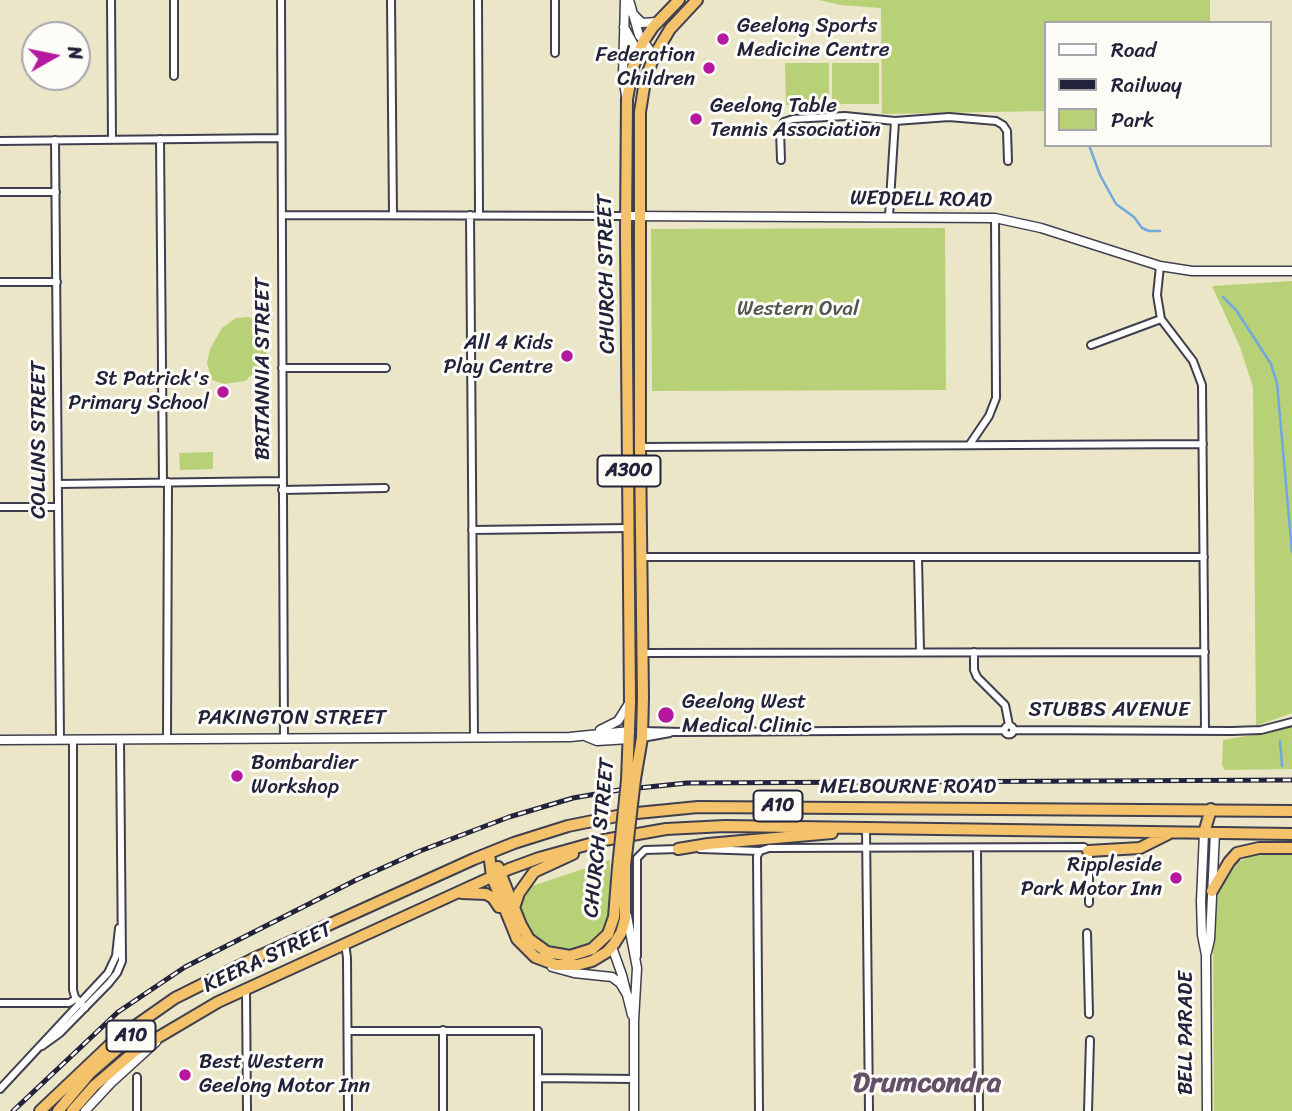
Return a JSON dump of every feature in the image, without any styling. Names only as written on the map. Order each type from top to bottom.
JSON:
[{"type":"highway","name":"A300","points":[[641,46],[658,21],[679,0]]},
{"type":"highway","name":"A300","points":[[654,56],[670,29],[697,0]]},
{"type":"highway","name":"CHURCH STREET","points":[[631,779],[627,98],[631,74],[641,46]]},
{"type":"highway","name":"CHURCH STREET","points":[[497,875],[529,939],[541,948],[554,954],[570,956],[585,952],[602,942],[610,930],[622,866],[631,779],[642,735],[640,112],[643,87],[654,56]]},
{"type":"highway","name":"PAKINGTON STREET","points":[[629,736],[642,735]]},
{"type":"highway","name":"MELBOURNE ROAD","points":[[489,853],[540,834],[589,821],[680,808],[756,806],[1292,811]]},
{"type":"highway","name":"BELL PARADE","points":[[1209,833],[1211,809]]},
{"type":"highway","name":"MELBOURNE ROAD","points":[[497,875],[540,858],[604,840],[666,829],[695,827],[1292,834]]},
{"type":"highway","points":[[678,849],[866,828]]},
{"type":"highway","points":[[1088,850],[1140,848],[1170,833]]},
{"type":"highway","points":[[516,911],[517,895],[536,871],[604,840]]},
{"type":"highway","points":[[1212,891],[1228,862],[1237,853],[1259,848],[1292,848]]},
{"type":"highway","name":"CHURCH STREET","points":[[489,853],[510,926],[523,946],[535,957],[556,965],[577,965],[592,961],[612,947],[624,926],[625,892],[622,866]]},
{"type":"highway","name":"KEERA STREET","points":[[218,976],[489,853]]},
{"type":"highway","name":"KEERA STREET","points":[[165,1033],[194,1014],[246,989],[497,875]]},
{"type":"highway","points":[[449,896],[468,892],[486,894],[495,900],[510,926]]},
{"type":"highway","points":[[610,930],[612,947]]},
{"type":"highway","points":[[40,1111],[84,1067],[140,1020],[218,976]]},
{"type":"highway","name":"A10","points":[[58,1111],[90,1073],[138,1030],[218,976]]},
{"type":"highway","name":"A10","points":[[72,1111],[122,1061],[165,1033]]},
{"type":"street","points":[[111,0],[112,140]]},
{"type":"street","points":[[174,0],[174,76]]},
{"type":"street","name":"BRITANNIA STREET","points":[[281,0],[284,739]]},
{"type":"street","points":[[391,0],[393,215]]},
{"type":"street","points":[[478,0],[480,214]]},
{"type":"street","points":[[555,0],[555,53]]},
{"type":"street","points":[[627,0],[641,46]]},
{"type":"street","points":[[627,0],[623,25],[623,78],[627,98]]},
{"type":"street","points":[[631,10],[642,23],[658,21]]},
{"type":"street","points":[[623,25],[632,44],[641,46],[654,56]]},
{"type":"street","points":[[781,160],[780,130],[784,122],[793,119],[845,116],[895,121],[949,117],[989,119],[1003,125],[1007,131],[1008,161]]},
{"type":"street","points":[[890,216],[895,121]]},
{"type":"street","points":[[0,141],[281,138]]},
{"type":"street","points":[[160,139],[167,739]]},
{"type":"street","name":"COLLINS STREET","points":[[55,140],[60,740]]},
{"type":"street","points":[[0,192],[56,192]]},
{"type":"street","points":[[282,215],[626,216]]},
{"type":"street","points":[[470,215],[474,737]]},
{"type":"street","name":"WEDDELL ROAD","points":[[626,216],[995,218],[1041,228],[1160,266],[1192,271],[1292,271]]},
{"type":"street","points":[[970,444],[989,416],[996,398],[995,218]]},
{"type":"street","points":[[1160,266],[1157,295],[1161,319],[1193,361],[1202,385],[1205,731]]},
{"type":"street","points":[[0,282],[57,282]]},
{"type":"street","points":[[1091,345],[1161,319]]},
{"type":"street","points":[[282,368],[386,368]]},
{"type":"street","points":[[640,447],[1203,444]]},
{"type":"street","points":[[58,484],[282,481]]},
{"type":"street","points":[[282,490],[385,488]]},
{"type":"street","points":[[0,507],[58,507]]},
{"type":"street","points":[[472,530],[629,528]]},
{"type":"street","points":[[642,557],[1204,557]]},
{"type":"street","points":[[918,558],[920,651]]},
{"type":"street","points":[[974,652],[974,670],[977,677],[1005,705],[1009,729]]},
{"type":"street","points":[[643,653],[1205,652]]},
{"type":"street","points":[[584,736],[616,723],[630,703]]},
{"type":"street","name":"STUBBS AVENUE","points":[[642,735],[676,732],[1009,729],[1261,730],[1292,722]]},
{"type":"street","name":"PAKINGTON STREET","points":[[0,740],[584,736],[597,741],[629,736]]},
{"type":"street","points":[[73,740],[73,990],[80,1003]]},
{"type":"street","points":[[0,1089],[42,1046],[60,1033],[80,1003],[118,961],[123,942],[120,919],[120,740]]},
{"type":"street","points":[[866,828],[869,1111]]},
{"type":"street","name":"BELL PARADE","points":[[1206,954],[1210,939],[1212,891],[1209,833]]},
{"type":"street","name":"BELL PARADE","points":[[1206,1111],[1206,954],[1202,923],[1209,833]]},
{"type":"street","points":[[634,1111],[638,857],[642,852],[649,849],[760,851],[769,848],[1084,847],[1088,850],[1089,903]]},
{"type":"street","points":[[977,849],[979,1111]]},
{"type":"street","points":[[759,1111],[757,856],[760,851]]},
{"type":"street","points":[[625,892],[629,934],[637,968]]},
{"type":"street","points":[[1087,933],[1089,1014]]},
{"type":"street","points":[[345,943],[348,1111]]},
{"type":"street","points":[[612,947],[634,1021]]},
{"type":"street","points":[[535,957],[552,967],[566,971],[622,975],[637,968]]},
{"type":"street","points":[[606,975],[618,981],[629,998]]},
{"type":"street","points":[[246,989],[247,1111]]},
{"type":"street","points":[[0,1003],[80,1003]]},
{"type":"street","points":[[443,1030],[443,1111]]},
{"type":"street","points":[[348,1031],[538,1031],[538,1111]]},
{"type":"street","name":"KEERA STREET","points":[[85,1111],[165,1033]]},
{"type":"street","points":[[1088,1111],[1090,1040]]},
{"type":"street","points":[[136,1076],[138,1111]]},
{"type":"street","points":[[538,1078],[634,1079]]},
{"type":"green space","points":[[819,0],[1210,0],[1210,21],[1044,21],[1044,111],[882,114],[881,8],[841,5]]},
{"type":"green space","points":[[785,63],[829,63],[829,104],[786,105]]},
{"type":"green space","points":[[832,63],[879,63],[879,104],[832,104]]},
{"type":"green space","name":"Western Oval","points":[[945,228],[946,390],[652,391],[651,229]]},
{"type":"green space","points":[[1292,281],[1292,713],[1256,726],[1253,387],[1240,347],[1212,286]]},
{"type":"green space","points":[[249,317],[261,323],[267,336],[267,352],[259,368],[245,381],[224,384],[212,380],[207,363],[210,349],[222,328],[236,318]]},
{"type":"green space","points":[[213,452],[213,469],[180,470],[179,453]]},
{"type":"green space","points":[[1292,725],[1292,769],[1225,770],[1222,765],[1223,740]]},
{"type":"green space","points":[[1292,854],[1292,1111],[1214,1111],[1213,928],[1218,891],[1227,872],[1235,863],[1254,855]]},
{"type":"green space","points":[[610,860],[610,911],[599,936],[584,947],[574,950],[555,949],[538,940],[525,922],[519,904],[526,888]]},
{"type":"waterway","points":[[1090,147],[1100,175],[1116,204],[1134,217],[1142,228],[1160,231]]},
{"type":"waterway","points":[[1223,297],[1236,310],[1271,364],[1277,383],[1292,552]]},
{"type":"waterway","points":[[1280,741],[1282,766]]},
{"type":"railway","points":[[13,1111],[118,1012],[185,967],[356,880],[420,851],[509,817],[573,798],[687,783],[1292,780]]},
{"type":"place","name":"Geelong Sports Medicine Centre","points":[[723,39]]},
{"type":"place","name":"Federation Children","points":[[709,68]]},
{"type":"place","name":"Geelong Table Tennis Association","points":[[696,119]]},
{"type":"place","name":"All 4 Kids Play Centre","points":[[567,356]]},
{"type":"place","name":"St Patrick's Primary School","points":[[223,392]]},
{"type":"place","name":"Geelong West Medical Clinic","points":[[666,715]]},
{"type":"place","name":"Bombardier Workshop","points":[[237,776]]},
{"type":"place","name":"Rippleside Park Motor Inn","points":[[1176,878]]},
{"type":"place","name":"Best Western Geelong Motor Inn","points":[[185,1075]]},
{"type":"district","name":"Drumcondra","points":[[927,1084]]}]
